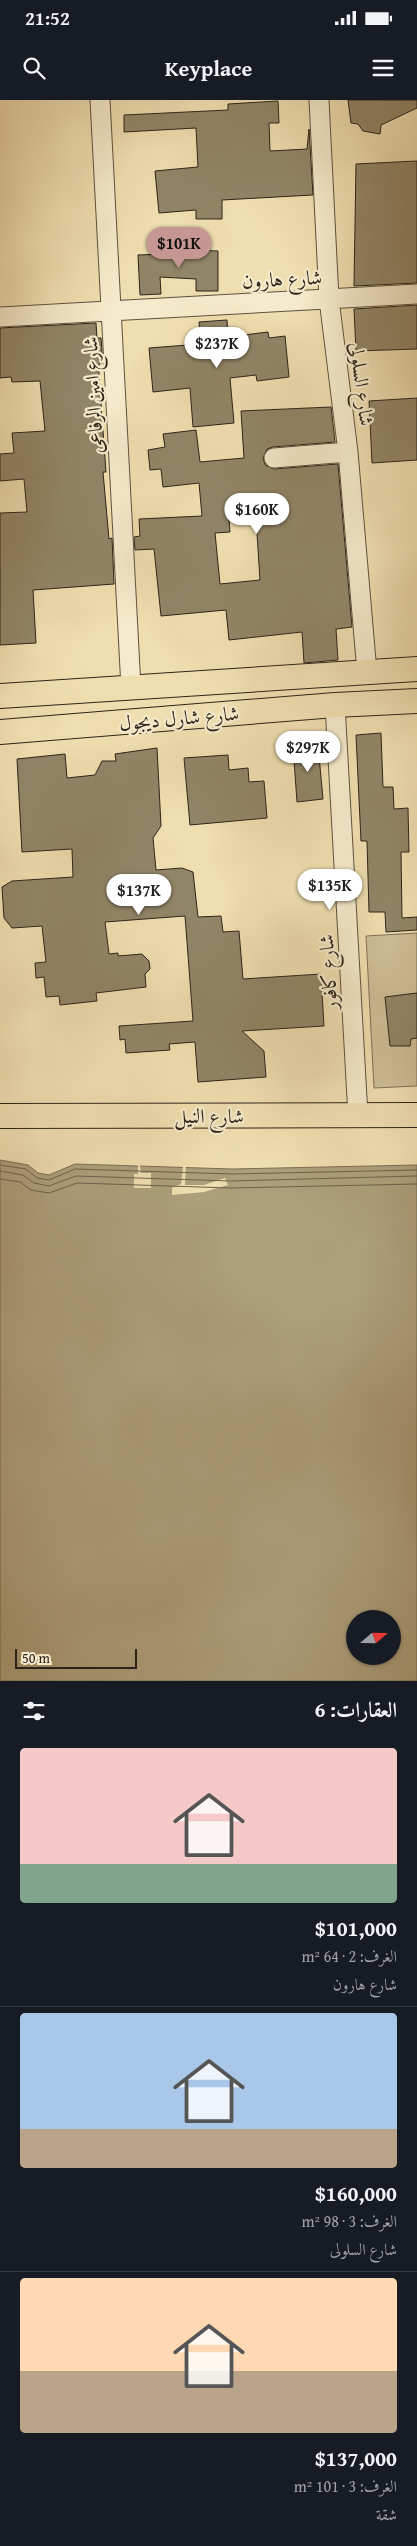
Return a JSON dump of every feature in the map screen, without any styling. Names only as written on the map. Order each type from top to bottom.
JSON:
[{"type":"main road","name":"شارع شارل ديجول","points":[[0,696],[417,669]]},
{"type":"main road","name":"شارع شارل ديجول","points":[[0,732],[335,705],[417,701]]},
{"type":"main road","name":"شارع النيل","points":[[0,1116],[417,1115]]},
{"type":"street","name":"شارع امين الرفاعى","points":[[100,100],[131,688]]},
{"type":"street","name":"شارع السلولى","points":[[319,100],[329,299],[348,452],[367,672]]},
{"type":"street","name":"شارع هارون","points":[[0,317],[417,294]]},
{"type":"street","points":[[274,458],[348,452]]},
{"type":"street","name":"شارع كافور","points":[[335,705],[358,1116]]},
{"type":"shaded area","points":[[417,933],[417,1086],[374,1088],[366,936]]},
{"type":"water","points":[[0,1160],[28,1165],[38,1173],[49,1175],[75,1164],[232,1169],[417,1165],[417,1681],[0,1681]]},
{"type":"pier","points":[[138,1165],[140,1165],[141,1173],[151,1173],[151,1188],[134,1188],[134,1174],[138,1174]]},
{"type":"pier","points":[[183,1167],[186,1167],[185,1185],[204,1185],[225,1178],[228,1185],[204,1192],[172,1195],[172,1188],[181,1184]]},
{"type":"building","points":[[348,100],[417,100],[417,108],[381,125],[380,134],[363,131],[358,124],[351,123]]},
{"type":"building","points":[[278,101],[279,123],[269,123],[270,151],[307,149],[309,129],[313,195],[222,200],[222,219],[196,219],[196,210],[159,213],[155,171],[198,167],[196,128],[124,132],[124,115],[228,110],[228,104]]},
{"type":"building","points":[[417,161],[417,283],[354,286],[356,164]]},
{"type":"building","points":[[163,249],[218,251],[218,291],[196,291],[196,279],[160,277],[161,294],[140,295],[138,255],[163,254]]},
{"type":"building","points":[[417,305],[417,349],[356,351],[354,309]]},
{"type":"building","points":[[227,320],[228,337],[268,332],[269,338],[285,336],[289,377],[257,381],[256,375],[230,378],[234,423],[193,427],[190,388],[153,392],[149,348],[201,344],[199,322]]},
{"type":"building","points":[[96,323],[97,338],[101,338],[103,363],[99,364],[99,376],[106,472],[103,472],[109,539],[112,538],[114,584],[33,590],[36,643],[0,645],[0,513],[27,512],[24,479],[0,481],[0,454],[14,453],[12,433],[45,431],[40,381],[12,382],[11,377],[0,378],[0,328]]},
{"type":"building","points":[[417,398],[417,460],[372,463],[369,401]]},
{"type":"building","points":[[331,407],[335,442],[273,447],[267,449],[263,458],[265,465],[274,469],[338,464],[352,627],[336,629],[338,660],[304,663],[302,632],[229,640],[226,610],[161,616],[154,549],[135,550],[134,537],[140,536],[139,519],[202,516],[199,483],[163,487],[161,469],[150,470],[148,450],[165,447],[163,434],[196,430],[200,462],[244,458],[241,411]],"holes":[[[255,502],[260,580],[220,584],[215,533],[230,532],[228,504]]]},
{"type":"building","points":[[381,733],[383,787],[393,787],[394,809],[408,808],[409,852],[401,852],[402,918],[417,917],[417,930],[386,932],[385,912],[369,912],[367,841],[361,841],[356,735]]},
{"type":"building","points":[[318,745],[323,799],[297,802],[293,746]]},
{"type":"building","points":[[157,748],[161,826],[153,838],[156,870],[182,868],[193,872],[198,917],[221,916],[223,932],[239,931],[243,979],[321,974],[324,1026],[242,1031],[264,1051],[266,1077],[198,1082],[195,1042],[169,1044],[170,1050],[126,1053],[125,1039],[120,1040],[119,1026],[193,1021],[185,916],[105,922],[109,954],[118,953],[118,956],[142,954],[149,961],[150,969],[145,974],[146,987],[96,993],[97,1001],[60,1005],[59,996],[46,997],[44,977],[36,978],[35,963],[46,962],[42,926],[12,928],[4,918],[2,887],[12,881],[73,877],[72,849],[22,852],[17,759],[65,754],[67,778],[95,775],[102,761],[116,761],[115,754]]},
{"type":"building","points":[[228,755],[229,770],[248,768],[249,782],[264,781],[267,818],[190,825],[184,758]]},
{"type":"building","points":[[417,993],[417,1038],[411,1039],[410,1046],[390,1046],[385,997]]}]
